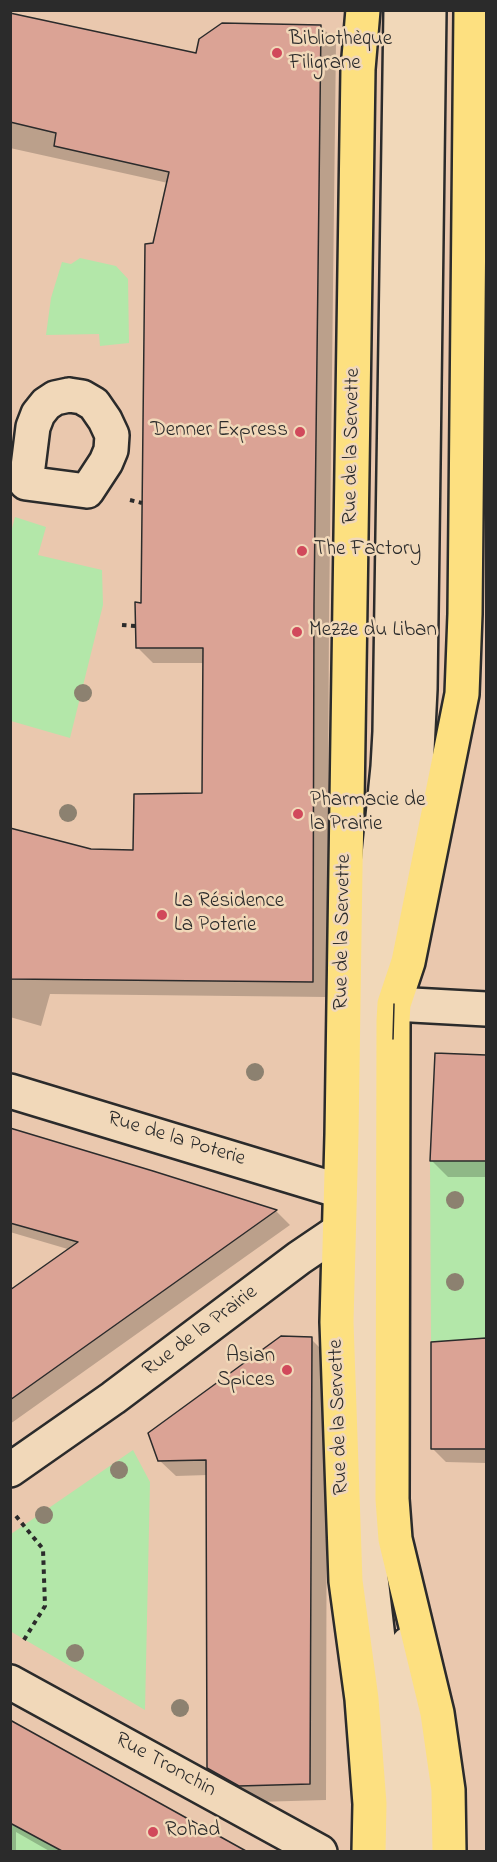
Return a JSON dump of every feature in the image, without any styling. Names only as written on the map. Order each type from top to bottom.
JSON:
[{"type":"main road","name":"Rue de la Servette","points":[[363,10],[358,69],[340,1191],[351,1222],[337,1328],[346,1581],[362,1699],[370,1804],[369,1851]]},
{"type":"main road","points":[[449,1851],[448,1790],[437,1713],[395,1539],[392,1477],[394,1004],[408,962],[462,694],[465,614],[471,10]]},
{"type":"street","points":[[394,1851],[392,1758],[365,1527],[351,1222],[366,984],[387,777],[390,720],[400,10]]},
{"type":"street","points":[[429,10],[420,700],[417,770],[396,956],[394,1004],[486,1009]]},
{"type":"street","name":"Rue de la Poterie","points":[[10,1091],[340,1191]]},
{"type":"street","name":"Rue de la Prairie","points":[[10,1470],[113,1398],[292,1264],[392,1195]]},
{"type":"street","points":[[395,1539],[421,1756],[422,1851]]},
{"type":"street","name":"Rue Tronchin","points":[[10,1682],[320,1851]]},
{"type":"path","points":[[122,625],[136,626]]},
{"type":"path","points":[[16,1516],[43,1549],[45,1606],[18,1648]]},
{"type":"green space","points":[[80,258],[116,266],[128,279],[129,343],[100,346],[99,334],[46,335],[51,298],[62,262],[71,264]]},
{"type":"green space","points":[[15,517],[46,527],[38,555],[102,570],[103,605],[70,738],[11,721],[10,536]]},
{"type":"green space","points":[[430,1161],[486,1161],[486,1338],[431,1342]]},
{"type":"green space","points":[[133,1450],[150,1482],[145,1710],[10,1631],[11,1534]]},
{"type":"green space","points":[[11,1823],[62,1851],[11,1851]]},
{"type":"building","points":[[10,13],[196,53],[199,39],[222,23],[321,25],[314,604],[313,982],[10,979],[10,828],[91,849],[133,850],[134,794],[202,793],[203,648],[136,648],[135,602],[141,603],[145,244],[153,243],[169,172],[54,146],[56,133],[10,122]]},
{"type":"building","points":[[435,1053],[486,1055],[486,1161],[430,1161]]},
{"type":"building","points":[[10,1128],[277,1210],[10,1400],[10,1290],[78,1242],[10,1223]]},
{"type":"building","points":[[281,1336],[312,1337],[310,1784],[239,1786],[207,1768],[206,1460],[158,1461],[148,1433]]},
{"type":"building","points":[[486,1338],[486,1449],[431,1449],[431,1342]]},
{"type":"building","points":[[10,1720],[246,1851],[62,1851],[10,1823]]},
{"type":"tram line","points":[[393,1039],[394,1004]]},
{"type":"place","name":"Bibliothèque Filigrane","points":[[277,53]]},
{"type":"place","name":"Denner Express","points":[[300,432]]},
{"type":"place","name":"The Factory","points":[[302,551]]},
{"type":"place","name":"Mezze du Liban","points":[[297,632]]},
{"type":"place","name":"Pharmacie de la Prairie","points":[[298,814]]},
{"type":"place","name":"La Résidence La Poterie","points":[[162,915]]},
{"type":"place","name":"Asian Spices","points":[[287,1370]]},
{"type":"place","name":"Rohad","points":[[153,1832]]}]
